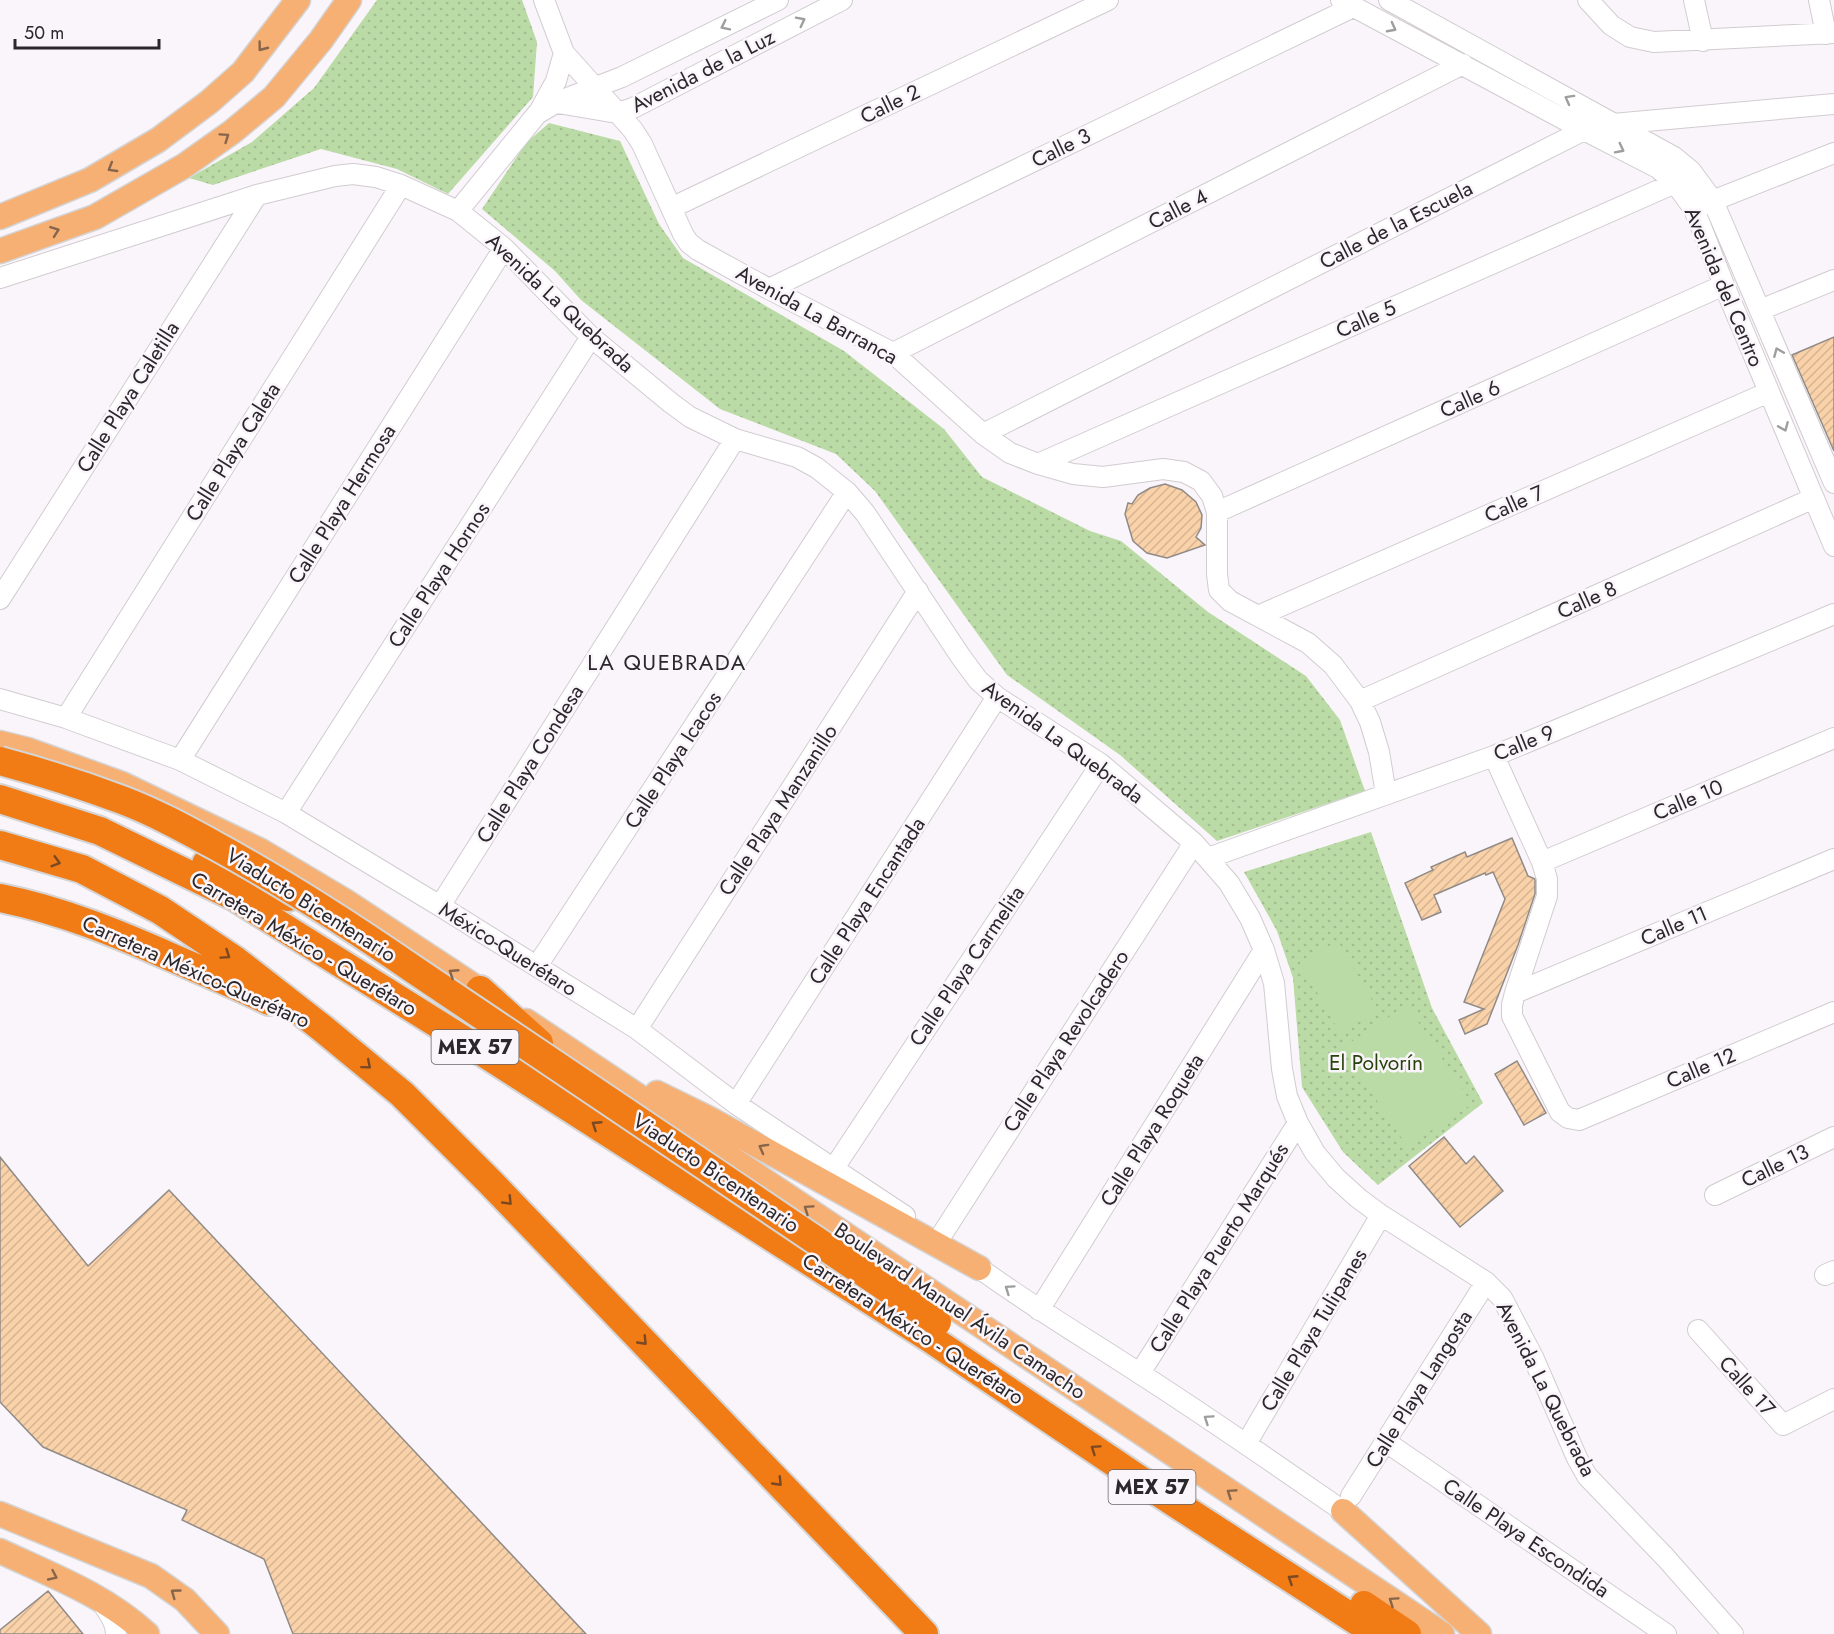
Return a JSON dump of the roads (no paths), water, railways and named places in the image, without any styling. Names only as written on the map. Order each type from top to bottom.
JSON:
[{"type":"highway","name":"Viaducto Bicentenario","points":[[0,761],[123,800],[254,867],[330,913],[927,1316],[1287,1552],[1407,1634]]},
{"type":"highway","points":[[0,799],[60,807],[108,821],[226,872],[330,913]]},
{"type":"highway","name":"Carretera México - Querétaro","points":[[0,799],[100,831],[235,897],[464,1040],[928,1337],[1377,1634]]},
{"type":"highway","points":[[0,845],[82,869],[159,910],[236,961],[402,1094],[490,1182],[924,1634]]},
{"type":"highway","name":"Carretera México-Querétaro","points":[[0,898],[56,912],[100,927],[203,971],[322,1028]]},
{"type":"highway","points":[[480,990],[715,1201]]},
{"type":"main road","points":[[1,253],[95,217],[184,166],[232,132],[274,97],[321,40],[349,0]]},
{"type":"main road","points":[[0,217],[90,180],[158,140],[209,102],[243,72],[292,3]]},
{"type":"main road","name":"Boulevard Manuel Ávila Camacho","points":[[0,743],[28,750],[122,784],[261,851],[345,901],[1442,1634]]},
{"type":"main road","points":[[578,1055],[708,1118],[979,1268]]},
{"type":"main road","points":[[1347,1503],[1479,1634]]},
{"type":"main road","points":[[0,1514],[151,1576],[185,1600],[217,1634]]},
{"type":"main road","points":[[0,1551],[99,1598],[147,1634]]},
{"type":"street","name":"Avenida La Barranca","points":[[544,0],[564,53],[633,130],[642,144],[689,243],[698,250],[893,353],[983,434],[1010,453],[1073,474],[1103,477],[1163,469],[1184,472],[1201,481],[1212,496],[1216,512],[1216,574],[1219,590],[1230,601],[1308,643],[1333,665],[1360,701],[1370,722],[1379,752],[1386,794]]},
{"type":"street","name":"Avenida de la Luz","points":[[458,211],[537,114],[557,102],[622,77],[778,0]]},
{"type":"street","name":"Avenida de la Luz","points":[[557,102],[617,113],[644,102],[842,0]]},
{"type":"street","name":"Calle 2","points":[[671,208],[1108,0]]},
{"type":"street","name":"Avenida del Centro","points":[[1389,0],[1674,157],[1691,171],[1713,201],[1834,483]]},
{"type":"street","points":[[1588,0],[1611,25],[1630,37],[1654,42],[1830,33],[1819,0]]},
{"type":"street","points":[[1694,0],[1703,41]]},
{"type":"street","name":"Avenida del Centro","points":[[1347,4],[1658,168],[1675,183],[1694,208],[1769,392],[1832,535]]},
{"type":"street","name":"Calle 3","points":[[769,289],[1347,4]]},
{"type":"street","points":[[537,114],[556,81],[564,53]]},
{"type":"street","name":"Calle 4","points":[[893,353],[1463,64]]},
{"type":"street","name":"Calle de la Escuela","points":[[983,434],[1584,130],[1613,124],[1834,104]]},
{"type":"street","points":[[1694,208],[1834,153]]},
{"type":"street","name":"Calle 5","points":[[1038,464],[1675,183],[1691,171]]},
{"type":"street","name":"Avenida La Quebrada","points":[[0,278],[256,195],[335,176],[352,174],[376,177],[401,185],[458,211],[504,248],[591,338],[690,417],[735,439],[797,457],[817,468],[847,492],[865,513],[978,680],[997,698],[1101,764],[1194,843],[1229,883],[1250,918],[1275,983],[1282,1069],[1287,1096],[1298,1123],[1315,1153],[1336,1178],[1358,1198],[1486,1282],[1502,1298],[1533,1357],[1587,1476],[1665,1557],[1733,1634]]},
{"type":"street","name":"Calle Playa Caleta","points":[[66,718],[401,185]]},
{"type":"street","name":"Calle Playa Caletilla","points":[[0,599],[256,195]]},
{"type":"street","name":"Calle Playa Hermosa","points":[[180,760],[504,248]]},
{"type":"street","points":[[1760,310],[1834,280]]},
{"type":"street","name":"Calle 6","points":[[1216,512],[1724,285]]},
{"type":"street","name":"Calle Playa Hornos","points":[[286,813],[591,338]]},
{"type":"street","name":"Calle 7","points":[[1258,616],[1769,392]]},
{"type":"street","name":"Calle Playa Condesa","points":[[440,906],[735,439]]},
{"type":"street","name":"Calle Playa Icacos","points":[[537,966],[847,492]]},
{"type":"street","name":"Calle 8","points":[[1360,701],[1814,498]]},
{"type":"street","name":"Calle Playa Manzanillo","points":[[638,1029],[918,591]]},
{"type":"street","name":"Calle 9","points":[[1208,858],[1494,756],[1834,614]]},
{"type":"street","name":"Calle Playa Encantada","points":[[736,1104],[997,698]]},
{"type":"street","name":"México-Querétaro","points":[[0,699],[66,718],[180,760],[286,813],[638,1029],[736,1104],[939,1239],[1040,1310],[1246,1444],[1347,1503]]},
{"type":"street","name":"Calle 10","points":[[1542,862],[1834,738]]},
{"type":"street","points":[[1494,756],[1542,862],[1547,879],[1547,896],[1515,993]]},
{"type":"street","name":"Calle Playa Carmelita","points":[[834,1168],[1101,764]]},
{"type":"street","name":"Calle Playa Revolcadero","points":[[939,1239],[1194,843]]},
{"type":"street","name":"Calle 11","points":[[1515,993],[1834,859]]},
{"type":"street","name":"Calle Playa Roqueta","points":[[1040,1310],[1264,950]]},
{"type":"street","name":"Calle 12","points":[[1515,993],[1512,1016],[1560,1112],[1568,1118],[1579,1120],[1834,1012]]},
{"type":"street","name":"Calle Playa Puerto Marqués","points":[[1140,1373],[1298,1123]]},
{"type":"street","name":"Calle 13","points":[[1715,1195],[1834,1137]]},
{"type":"street","name":"Calle Playa Tulipanes","points":[[1246,1444],[1381,1215]]},
{"type":"street","name":"Calle Playa Langosta","points":[[1347,1503],[1486,1282]]},
{"type":"street","name":"Calle 17","points":[[1698,1330],[1783,1425],[1834,1400]]},
{"type":"street","name":"Calle Playa Escondida","points":[[1386,1442],[1666,1634]]},
{"type":"street","points":[[99,1598],[112,1618],[116,1634]]},
{"type":"district","name":"LA QUEBRADA","points":[[667,662]]},
{"type":"park label","name":"El Polvorín","points":[[1376,1063]]}]
